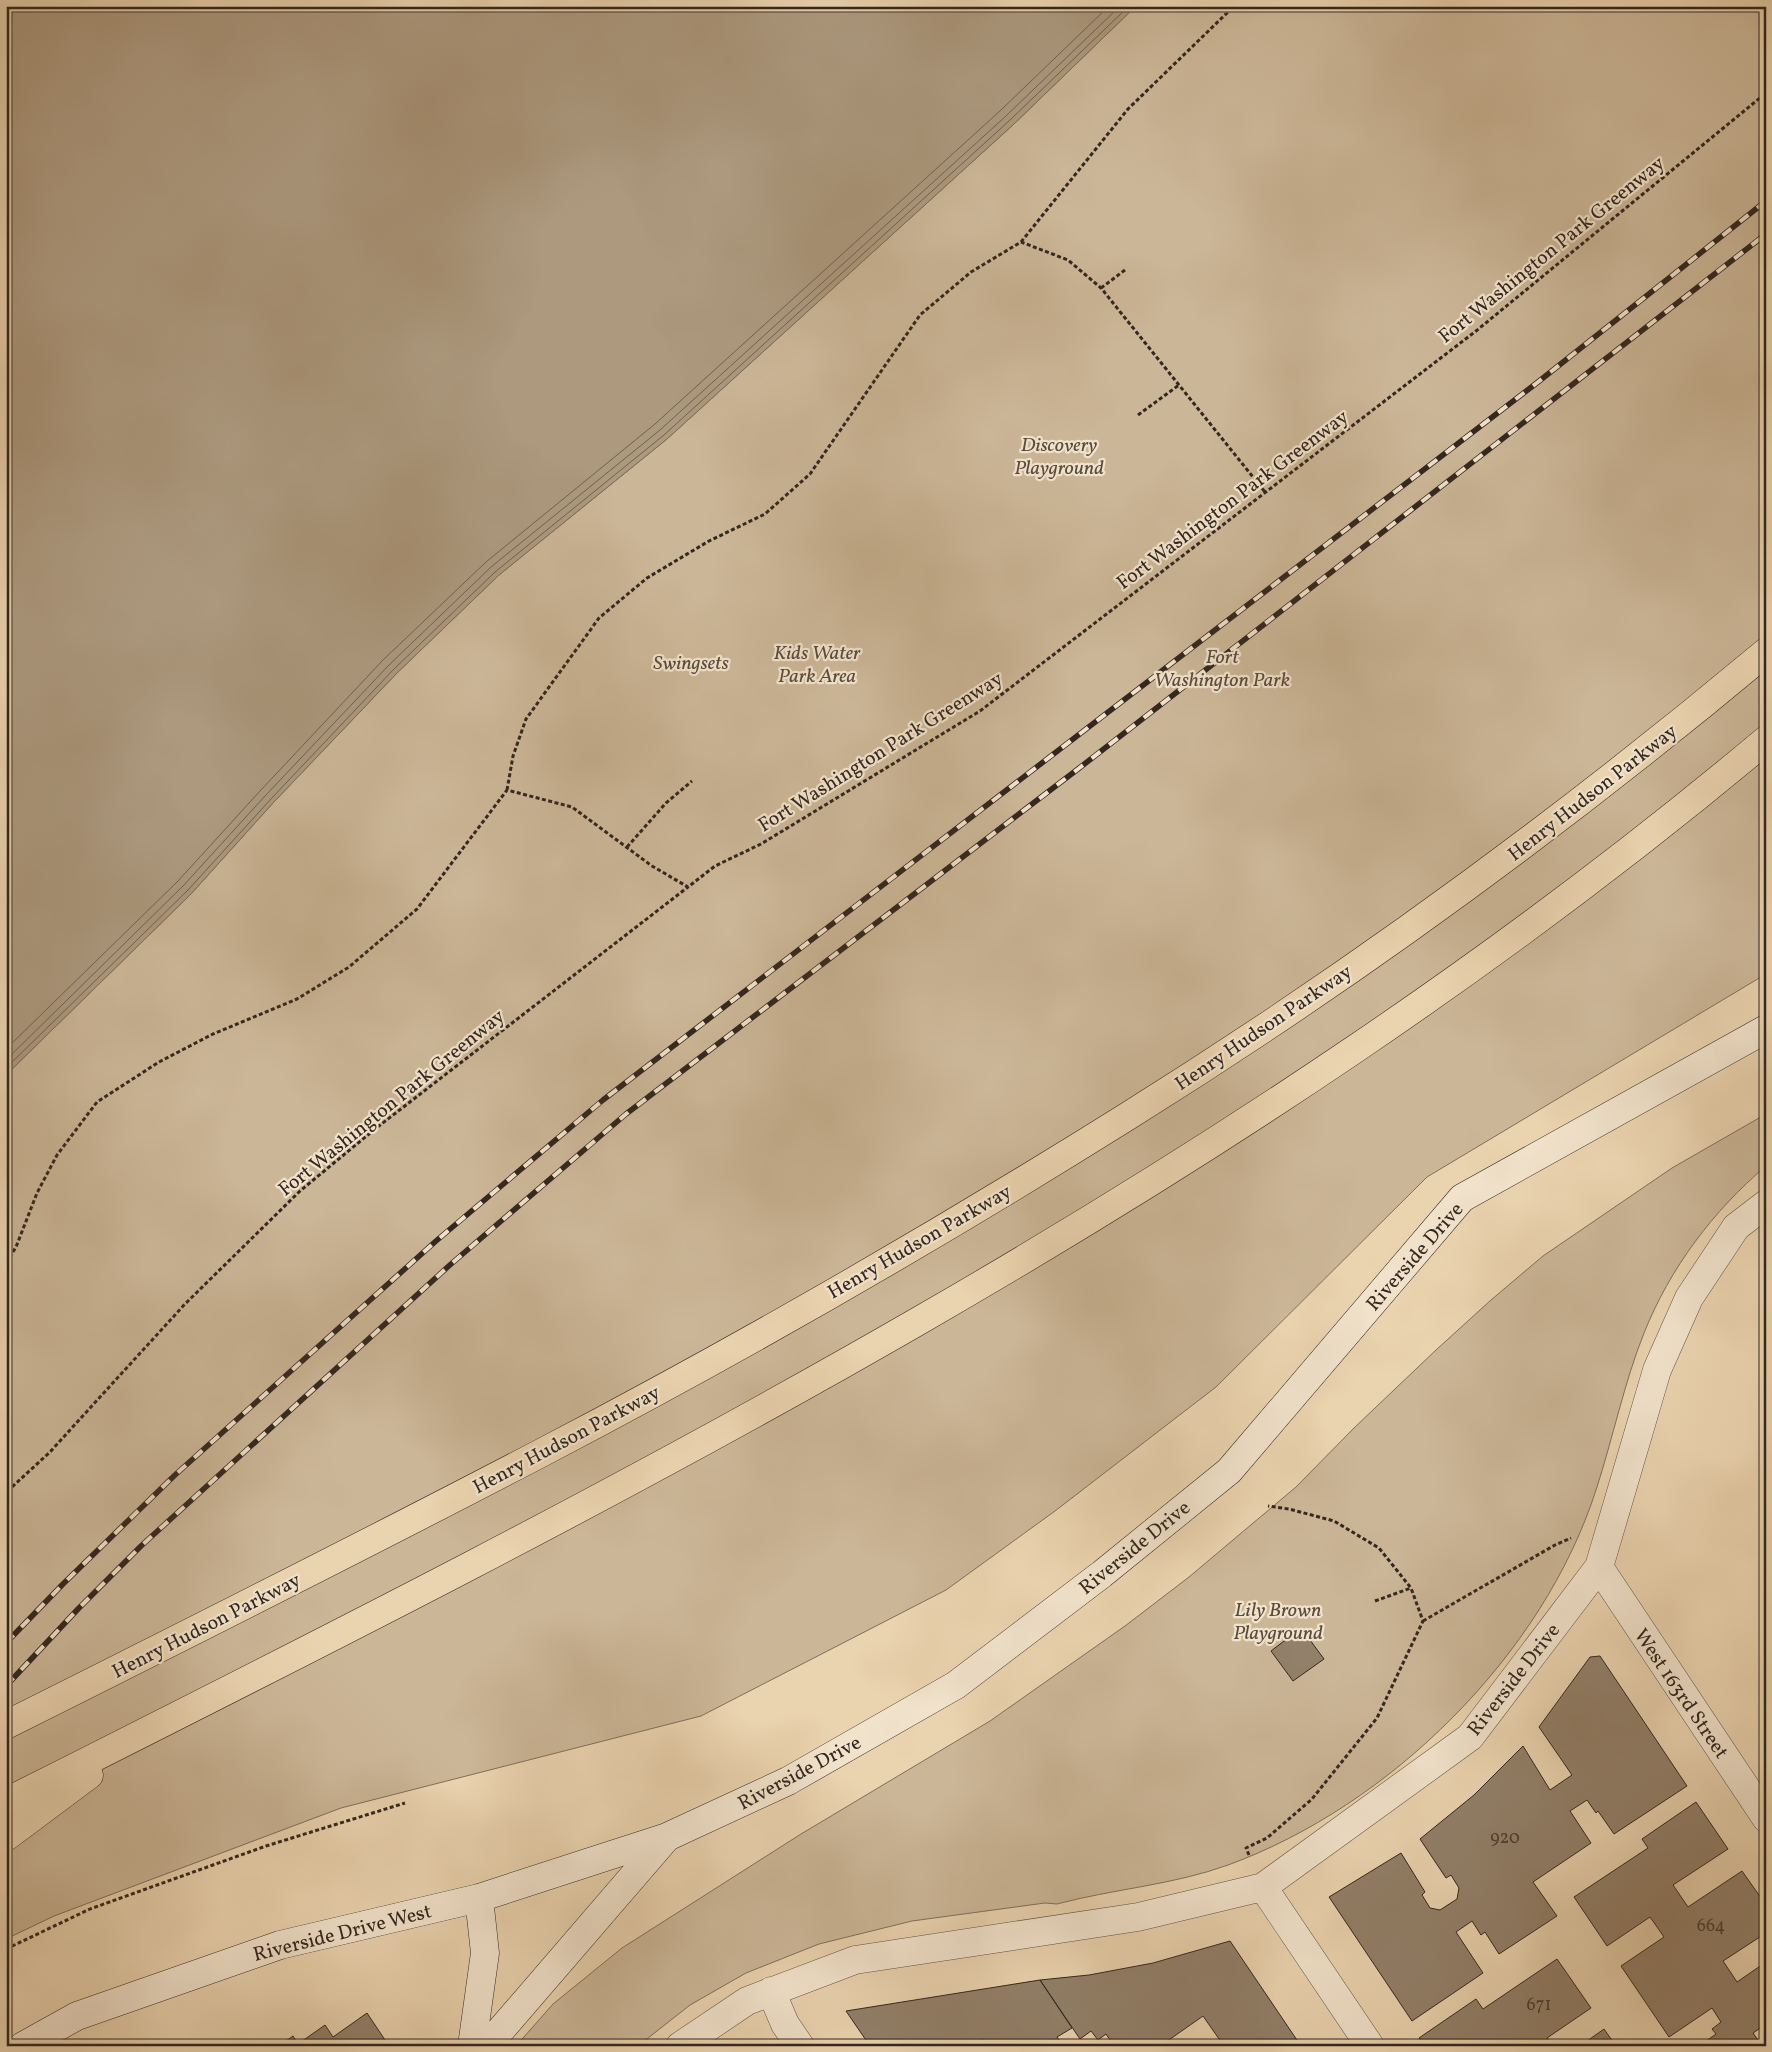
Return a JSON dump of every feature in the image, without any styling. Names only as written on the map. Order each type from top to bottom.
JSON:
[{"type":"highway","name":"Henry Hudson Parkway","points":[[6,1725],[520,1464],[664,1387],[899,1254],[1123,1119],[1358,964],[1468,887],[1599,788],[1766,652]]},
{"type":"highway","points":[[6,1802],[544,1528],[682,1454],[924,1318],[1118,1202],[1301,1085],[1529,926],[1643,840],[1766,740]]},
{"type":"highway","points":[[6,1837],[145,1732]]},
{"type":"main road","name":"Riverside Drive","points":[[487,2046],[668,1837],[788,1781],[956,1685],[1102,1574],[1229,1471],[1462,1198],[1766,1029]]},
{"type":"main road","name":"Riverside Drive","points":[[680,2046],[747,2001],[855,1960],[1138,1917],[1263,1887],[1470,1737],[1599,1567],[1657,1370],[1689,1298],[1736,1227],[1766,1204]]},
{"type":"main road","name":"West 163rd Street","points":[[1599,1567],[1766,1818]]},
{"type":"main road","name":"Riverside Drive West","points":[[23,2046],[77,2016],[280,1945],[479,1898],[668,1837]]},
{"type":"main road","points":[[1263,1887],[1370,2046]]},
{"type":"main road","points":[[472,2046],[485,1953],[479,1898]]},
{"type":"main road","points":[[771,1991],[785,2024],[800,2046]]},
{"type":"path","points":[[6,1263],[16,1247],[37,1193],[57,1155],[97,1102],[159,1062],[213,1034],[298,999],[348,967],[417,909],[507,790],[513,756],[526,719],[599,618],[647,578],[709,541],[764,514],[810,474],[920,315],[971,272],[1021,242],[1128,109],[1228,12],[1239,6]]},
{"type":"path","name":"Fort Washington Park Greenway","points":[[6,1489],[12,1487],[50,1452],[185,1304],[300,1190],[375,1129],[715,866],[761,844],[980,710],[1476,331],[1766,93]]},
{"type":"path","points":[[1021,242],[1068,260],[1101,288],[1265,492]]},
{"type":"path","points":[[1101,288],[1125,270]]},
{"type":"path","points":[[1138,416],[1179,385]]},
{"type":"path","points":[[627,847],[666,803],[692,781]]},
{"type":"path","points":[[507,790],[572,807],[652,866],[688,887]]},
{"type":"path","points":[[1268,1506],[1289,1508],[1334,1521],[1379,1548],[1411,1588],[1423,1621]]},
{"type":"path","points":[[1251,1860],[1246,1848],[1267,1838],[1312,1799],[1377,1718],[1423,1621],[1555,1545],[1579,1535]]},
{"type":"path","points":[[1375,1601],[1411,1588]]},
{"type":"path","points":[[6,1949],[90,1909],[266,1846],[405,1804]]},
{"type":"green space","name":"Fort Washington Park","points":[[1136,6],[1766,6],[1766,974],[1427,1177],[1216,1387],[1055,1511],[946,1590],[701,1716],[341,1808],[54,1916],[6,1939],[6,1075],[191,894],[273,803],[397,673],[499,575],[667,439],[1014,124]]},
{"type":"green space","name":"Lily Brown Playground","points":[[1766,1114],[1766,1166],[1711,1221],[1680,1263],[1655,1309],[1630,1371],[1596,1490],[1572,1551],[1539,1610],[1499,1666],[1453,1717],[1402,1764],[1346,1805],[1288,1839],[1207,1872],[1057,1904],[1045,1903],[912,1921],[819,1944],[746,1973],[690,2005],[638,2046],[516,2046],[553,2004],[622,1948],[801,1834],[990,1721],[1125,1626],[1189,1577],[1296,1487],[1354,1428],[1436,1350],[1543,1256],[1672,1168]]},
{"type":"water","points":[[6,6],[1136,6],[1014,124],[667,439],[499,575],[397,673],[273,803],[191,894],[6,1075]]},
{"type":"building","points":[[1301,1628],[1324,1659],[1293,1681],[1271,1651]]},
{"type":"building","points":[[1600,1656],[1687,1786],[1614,1834],[1598,1811],[1596,1813],[1587,1800],[1570,1811],[1591,1843],[1533,1882],[1557,1916],[1499,1954],[1485,1932],[1481,1935],[1472,1921],[1456,1932],[1483,1973],[1412,2021],[1329,1897],[1401,1853],[1425,1892],[1422,1895],[1430,1908],[1440,1910],[1457,1899],[1459,1888],[1451,1875],[1446,1878],[1420,1839],[1474,1795],[1523,1746],[1550,1790],[1572,1775],[1539,1727],[1590,1657]]},
{"type":"building","points":[[1696,1802],[1728,1849],[1673,1885],[1688,1907],[1742,1871],[1766,1905],[1766,1933],[1723,1961],[1737,1982],[1766,1962],[1766,2024],[1753,2033],[1762,2046],[1699,2046],[1716,2034],[1712,2029],[1721,2022],[1712,2008],[1669,2037],[1621,1966],[1664,1937],[1650,1917],[1607,1946],[1574,1897],[1648,1848],[1642,1839]]},
{"type":"building","points":[[1230,1941],[1301,2046],[1224,2046],[1203,2016],[1166,2042],[1168,2046],[1114,2046],[1106,2034],[1098,2040],[1091,2031],[1080,2039],[1040,1980],[1089,1975],[1153,1963]]},
{"type":"building","points":[[1557,1959],[1591,2008],[1547,2038],[1552,2046],[1425,2046],[1419,2038],[1476,1999],[1483,2009]]},
{"type":"building","points":[[1040,1980],[1072,2028],[1057,2037],[1063,2046],[996,2046],[993,2041],[982,2040],[973,2046],[870,2046],[846,2011]]},
{"type":"building","points":[[367,2013],[389,2046],[279,2046],[293,2036],[298,2044],[325,2025],[333,2037]]},
{"type":"building","points":[[1604,2029],[1616,2046],[1580,2046]]},
{"type":"railway","points":[[6,1643],[63,1584],[175,1475],[436,1241],[603,1100],[1538,382],[1766,201]]},
{"type":"railway","points":[[6,1686],[78,1609],[141,1546],[451,1264],[626,1114],[1078,769],[1766,234]]},
{"type":"park label","name":"Discovery Playground","points":[[1059,456]]},
{"type":"park label","name":"Swingsets","points":[[691,662]]},
{"type":"park label","name":"Kids Water Park Area","points":[[817,664]]}]
